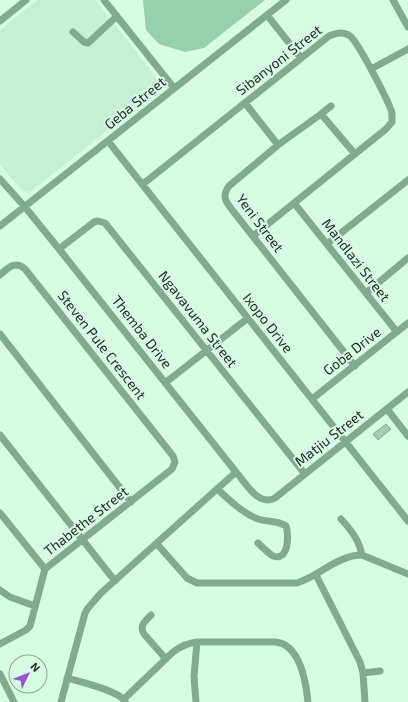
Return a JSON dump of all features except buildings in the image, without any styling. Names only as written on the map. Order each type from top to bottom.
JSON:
[{"type":"street","points":[[0,21],[26,0]]},
{"type":"street","points":[[104,0],[174,88]]},
{"type":"street","name":"Geba Street","points":[[0,226],[286,0]]},
{"type":"street","points":[[393,0],[408,27]]},
{"type":"street","points":[[267,15],[301,58]]},
{"type":"street","points":[[73,32],[84,42],[88,42],[117,16]]},
{"type":"street","name":"Sibanyoni Street","points":[[142,184],[329,36],[342,33],[354,40],[371,69],[392,111],[392,122],[386,129],[253,236]]},
{"type":"street","points":[[371,69],[408,48]]},
{"type":"street","points":[[245,103],[278,145]]},
{"type":"street","name":"Yeni Street","points":[[331,106],[278,145],[229,186],[225,192],[226,201],[355,366]]},
{"type":"street","points":[[321,114],[355,154]]},
{"type":"street","name":"Ixopo Drive","points":[[108,141],[408,521]]},
{"type":"street","name":"Themba Drive","points":[[0,179],[60,249],[236,472],[257,497],[264,500]]},
{"type":"street","points":[[327,244],[408,180]]},
{"type":"street","name":"Mandlazi Street","points":[[294,203],[397,332]]},
{"type":"street","name":"Ngavavuma Street","points":[[60,249],[94,222],[98,221],[105,223],[305,474]]},
{"type":"street","points":[[366,293],[408,258]]},
{"type":"street","name":"Steven Pule Crescent","points":[[0,275],[11,266],[15,265],[21,266],[25,269],[168,450],[175,462]]},
{"type":"street","points":[[166,383],[248,318]]},
{"type":"street","name":"Goba Drive","points":[[312,399],[408,323]]},
{"type":"street","points":[[0,334],[131,502]]},
{"type":"street","name":"Matjiu Street","points":[[264,500],[271,500],[275,498],[408,392]]},
{"type":"street","points":[[387,409],[408,436]]},
{"type":"street","points":[[0,435],[115,581]]},
{"type":"street","name":"Thabethe Street","points":[[0,644],[28,628],[45,569],[172,469],[175,462]]},
{"type":"street","points":[[61,702],[66,678],[88,608],[101,593],[236,472]]},
{"type":"street","points":[[217,489],[247,514],[263,521],[278,522],[286,526],[288,546],[281,556],[273,556],[258,543]]},
{"type":"street","points":[[0,513],[45,569]]},
{"type":"street","points":[[341,519],[357,538],[362,555]]},
{"type":"street","points":[[157,544],[187,578],[197,583],[297,583],[316,575],[346,558],[355,555],[362,555],[408,574]]},
{"type":"street","points":[[316,575],[357,655],[363,673],[365,702]]},
{"type":"street","points":[[0,590],[10,597],[35,606]]},
{"type":"street","points":[[151,615],[141,629],[166,659]]},
{"type":"street","points":[[66,678],[102,689],[125,700],[180,646],[197,642],[276,642],[286,644],[295,656],[304,676],[308,702]]},
{"type":"street","points":[[196,702],[194,676],[197,642]]},
{"type":"street","points":[[363,673],[380,671]]},
{"type":"street","points":[[0,674],[14,702]]},
{"type":"shaded area","points":[[38,0],[95,0],[160,82],[160,89],[30,192],[23,191],[0,165],[0,30]]},
{"type":"shaded area","points":[[143,0],[265,0],[204,48],[185,52],[159,44],[146,30]]}]
